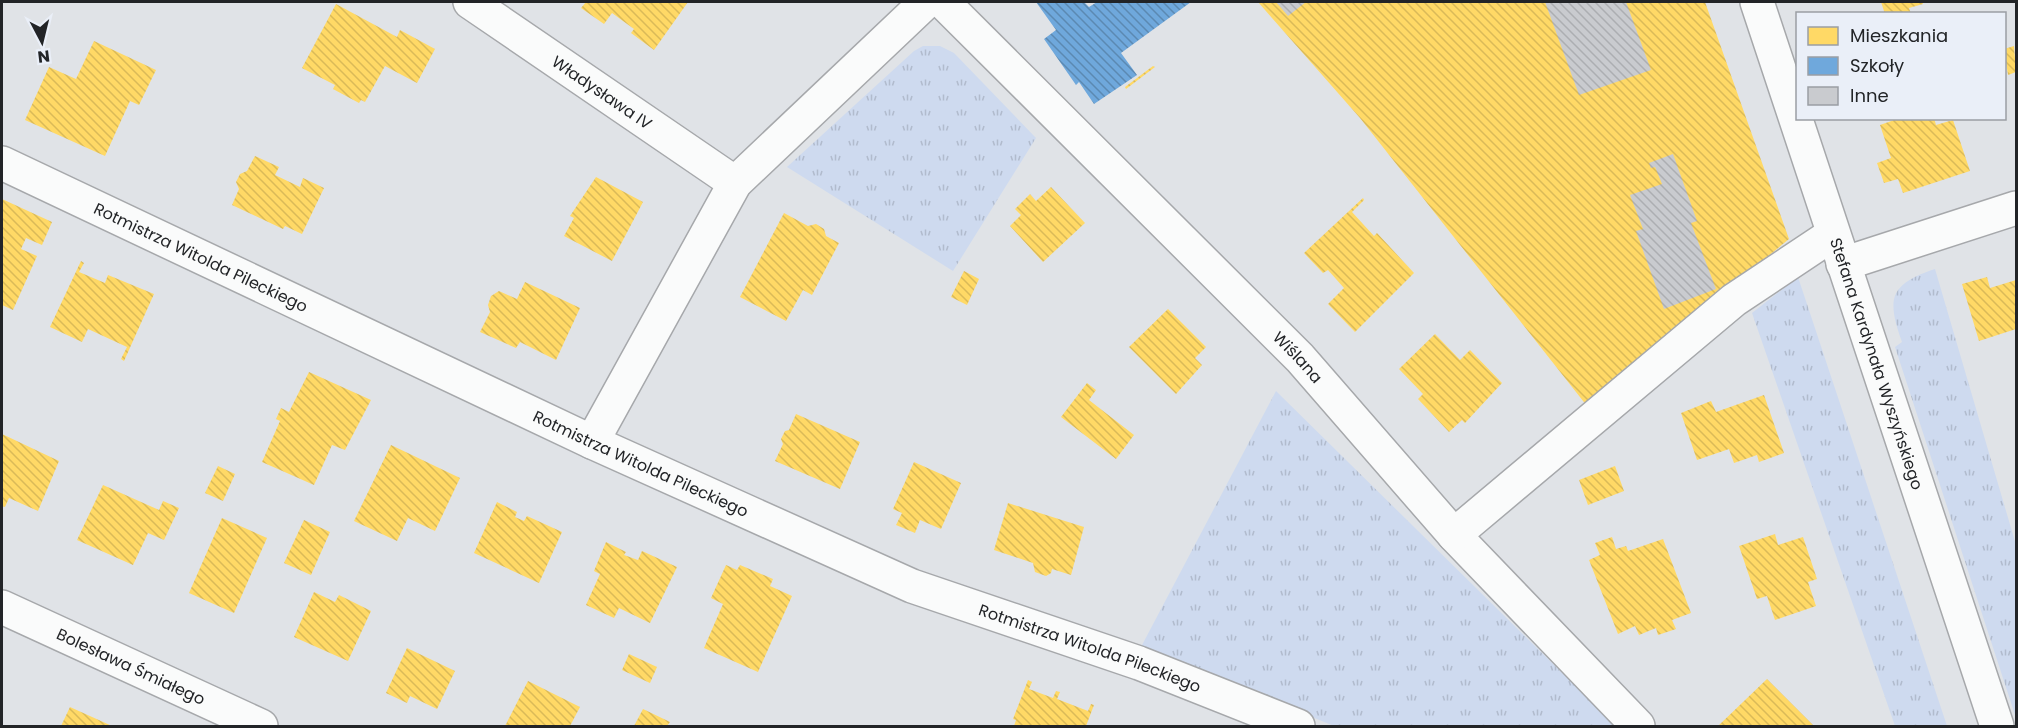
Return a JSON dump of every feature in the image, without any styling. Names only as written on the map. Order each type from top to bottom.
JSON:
[{"type":"street","name":"Władysława IV","points":[[470,2],[735,183]]},
{"type":"street","points":[[592,442],[735,183],[926,2]]},
{"type":"street","name":"Wiślana","points":[[943,2],[1300,358],[1454,535],[1638,726]]},
{"type":"street","name":"Stefana Kardynała Wyszyńskiego","points":[[1757,2],[1997,726]]},
{"type":"street","name":"Rotmistrza Witolda Pileckiego","points":[[2,163],[592,442],[912,586],[1139,663],[1298,726]]},
{"type":"street","points":[[1454,535],[1734,300],[1838,249],[2016,208]]},
{"type":"street","name":"Bolesława Śmiałego","points":[[2,607],[261,726]]},
{"type":"green space","points":[[923,46],[940,46],[954,53],[1036,138],[953,271],[787,167],[914,51]]},
{"type":"green space","points":[[1935,269],[2016,545],[2016,718],[1895,347],[1902,342],[1894,314],[1896,295],[1909,281]]},
{"type":"green space","points":[[1798,277],[1947,726],[1895,726],[1752,313]]},
{"type":"green space","points":[[1276,391],[1616,726],[1334,726],[1141,647]]},
{"type":"building: Mieszkania","points":[[586,2],[688,2],[654,50],[631,33],[634,29],[612,13],[604,24],[581,8]]},
{"type":"building: Mieszkania","points":[[1258,2],[1705,2],[1789,239],[1587,406],[1360,118]]},
{"type":"building: Mieszkania","points":[[1881,2],[1922,2],[1923,4],[1909,8],[1910,12],[1884,12]]},
{"type":"building: Mieszkania","points":[[336,4],[397,37],[400,30],[435,49],[417,83],[385,66],[365,102],[361,100],[359,103],[333,89],[335,85],[302,68]]},
{"type":"building: Mieszkania","points":[[94,41],[156,70],[139,105],[130,101],[105,156],[25,120],[49,67],[76,79]]},
{"type":"building: Mieszkania","points":[[2014,46],[2016,72],[2008,75],[2006,62],[2006,48]]},
{"type":"building: Mieszkania","points":[[1153,66],[1155,67],[1126,89],[1125,87]]},
{"type":"building: Mieszkania","points":[[1894,120],[1935,120],[1936,125],[1953,120],[1970,171],[1903,193],[1898,179],[1884,183],[1877,163],[1891,158],[1880,125]]},
{"type":"building: Mieszkania","points":[[255,156],[279,167],[275,175],[300,187],[303,178],[324,188],[302,234],[285,226],[283,229],[232,205],[239,189],[236,182],[240,174],[247,171]]},
{"type":"building: Mieszkania","points":[[596,177],[643,202],[612,261],[564,236],[574,218],[570,216]]},
{"type":"building: Mieszkania","points":[[1051,187],[1085,223],[1043,262],[1010,226],[1021,215],[1015,209],[1030,194],[1036,201]]},
{"type":"building: Mieszkania","points":[[1363,198],[1364,200],[1352,212],[1374,236],[1377,233],[1414,273],[1355,332],[1328,304],[1344,288],[1328,270],[1323,273],[1304,253]]},
{"type":"building: Mieszkania","points":[[2,199],[52,222],[42,245],[26,238],[21,249],[37,256],[13,310],[2,305]]},
{"type":"building: Mieszkania","points":[[784,213],[808,226],[816,224],[824,229],[826,236],[839,243],[812,295],[803,290],[786,321],[740,297]]},
{"type":"building: Mieszkania","points":[[81,261],[84,263],[79,272],[105,283],[108,275],[154,294],[124,361],[121,359],[127,347],[88,329],[82,342],[50,327]]},
{"type":"building: Mieszkania","points":[[964,271],[979,279],[967,305],[951,297]]},
{"type":"building: Mieszkania","points":[[1987,277],[1990,288],[2016,280],[2016,329],[1979,341],[1962,284]]},
{"type":"building: Mieszkania","points":[[525,282],[580,308],[556,360],[520,342],[516,348],[480,332],[490,312],[488,305],[491,296],[499,291],[517,299]]},
{"type":"building: Mieszkania","points":[[1168,309],[1206,347],[1195,358],[1202,365],[1176,394],[1129,347]]},
{"type":"building: Mieszkania","points":[[1435,334],[1460,360],[1470,350],[1502,383],[1465,423],[1462,420],[1449,432],[1418,399],[1423,394],[1399,369]]},
{"type":"building: Mieszkania","points":[[309,372],[371,400],[345,450],[332,445],[314,485],[262,462],[280,421],[276,419],[281,408],[289,412]]},
{"type":"building: Mieszkania","points":[[1087,383],[1096,390],[1089,400],[1134,435],[1116,459],[1061,417]]},
{"type":"building: Mieszkania","points":[[1764,395],[1784,453],[1759,462],[1757,455],[1734,463],[1729,449],[1697,460],[1681,413],[1711,401],[1716,412]]},
{"type":"building: Mieszkania","points":[[796,414],[860,442],[840,489],[775,461],[783,444],[781,439],[785,431],[789,430]]},
{"type":"building: Mieszkania","points":[[2,434],[59,461],[38,511],[9,498],[5,507],[2,506]]},
{"type":"building: Mieszkania","points":[[391,445],[460,478],[435,531],[408,518],[397,541],[354,521]]},
{"type":"building: Mieszkania","points":[[914,462],[961,483],[941,529],[920,520],[915,533],[896,525],[902,513],[893,509]]},
{"type":"building: Mieszkania","points":[[218,466],[235,474],[223,501],[205,493]]},
{"type":"building: Mieszkania","points":[[1615,466],[1624,491],[1588,505],[1579,480]]},
{"type":"building: Mieszkania","points":[[103,485],[159,510],[163,501],[179,508],[164,540],[148,533],[133,565],[77,540]]},
{"type":"building: Mieszkania","points":[[497,502],[517,512],[515,517],[524,521],[527,516],[562,532],[539,583],[474,553]]},
{"type":"building: Mieszkania","points":[[1008,503],[1084,527],[1071,575],[1052,569],[1051,573],[1046,576],[1035,572],[1033,563],[994,550]]},
{"type":"building: Mieszkania","points":[[222,518],[267,538],[234,613],[189,593]]},
{"type":"building: Mieszkania","points":[[304,520],[330,532],[311,575],[284,563]]},
{"type":"building: Mieszkania","points":[[1775,534],[1778,545],[1803,537],[1817,579],[1808,582],[1816,606],[1775,620],[1767,596],[1757,599],[1739,546]]},
{"type":"building: Mieszkania","points":[[1612,537],[1616,549],[1626,546],[1628,551],[1663,539],[1691,613],[1672,620],[1676,629],[1658,635],[1656,628],[1639,635],[1635,626],[1618,634],[1589,560],[1600,555],[1595,543]]},
{"type":"building: Mieszkania","points":[[606,542],[626,552],[624,555],[638,560],[642,551],[677,567],[650,623],[619,608],[614,618],[586,605],[600,574],[594,571]]},
{"type":"building: Mieszkania","points":[[726,565],[737,570],[740,565],[773,579],[770,586],[792,596],[758,672],[704,648],[723,604],[711,598]]},
{"type":"building: Mieszkania","points":[[314,592],[335,602],[339,595],[371,611],[348,661],[294,637]]},
{"type":"building: Mieszkania","points":[[407,648],[455,671],[437,709],[410,696],[407,703],[386,693]]},
{"type":"building: Mieszkania","points":[[629,654],[657,667],[650,683],[622,670]]},
{"type":"building: Mieszkania","points":[[1767,679],[1814,726],[1718,726]]},
{"type":"building: Mieszkania","points":[[1028,680],[1032,682],[1029,689],[1053,698],[1056,691],[1060,692],[1057,699],[1088,711],[1091,704],[1094,705],[1086,726],[1014,726],[1016,720],[1013,719]]},
{"type":"building: Mieszkania","points":[[528,681],[580,707],[570,726],[505,726]]},
{"type":"building: Mieszkania","points":[[70,707],[112,726],[61,726]]},
{"type":"building: Mieszkania","points":[[643,709],[670,722],[667,726],[634,726]]},
{"type":"building: Szkoły","points":[[1036,2],[1084,2],[1089,7],[1097,2],[1191,2],[1121,53],[1137,75],[1094,104],[1079,82],[1076,85],[1044,39],[1056,30]]},
{"type":"building: Inne","points":[[1276,2],[1306,2],[1288,16]]},
{"type":"building: Inne","points":[[1545,2],[1626,2],[1651,70],[1579,95]]},
{"type":"building: Inne","points":[[1673,154],[1697,221],[1691,223],[1716,289],[1664,309],[1636,231],[1643,229],[1630,195],[1662,184],[1655,167],[1651,168],[1649,163]]}]
